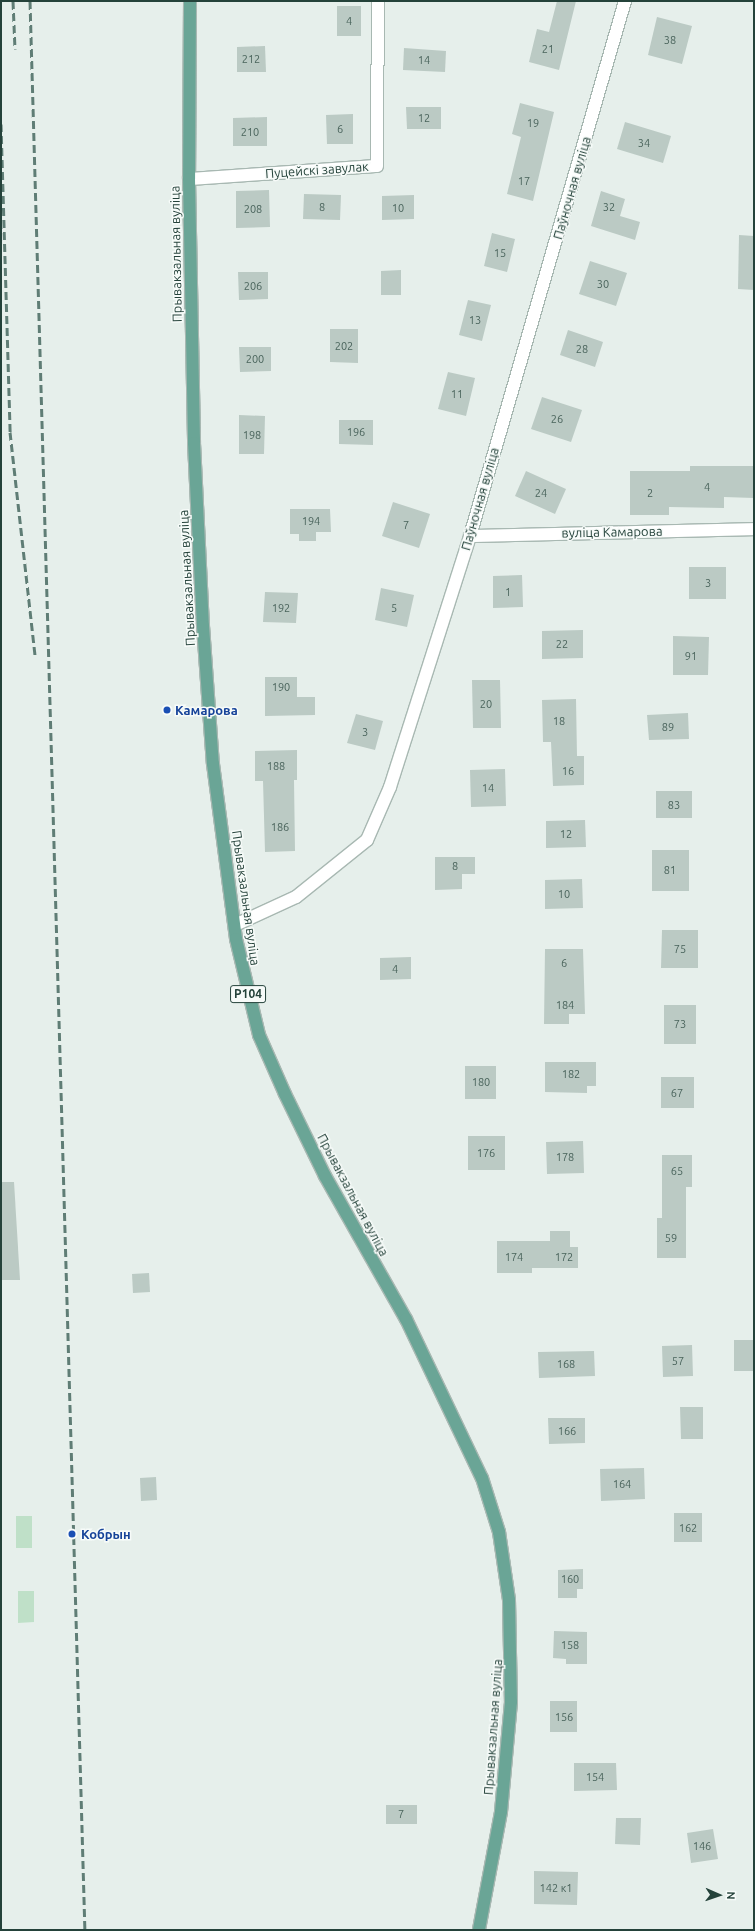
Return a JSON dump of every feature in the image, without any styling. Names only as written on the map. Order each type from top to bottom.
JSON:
[{"type":"main road","name":"Прывакзальная вуліца","points":[[190,1],[189,179],[194,443],[203,626],[213,764],[235,925],[244,981],[259,1035],[275,1072],[325,1176],[409,1326],[482,1478],[499,1532],[509,1600],[511,1702],[501,1812],[479,1930]]},
{"type":"street","name":"Пуцейскі завулак","points":[[189,179],[377,166],[378,1]]},
{"type":"street","name":"Паўночная вуліца","points":[[235,925],[296,897],[367,840],[390,788],[470,536],[625,1]]},
{"type":"street","name":"вуліца Камарова","points":[[470,536],[754,529]]},
{"type":"green space","points":[[16,1516],[32,1516],[32,1548],[16,1548]]},
{"type":"green space","points":[[18,1591],[34,1591],[34,1622],[18,1623]]},
{"type":"building","points":[[557,1],[576,1],[559,70],[529,62],[537,29],[549,32]]},
{"type":"building","points":[[337,6],[361,6],[361,36],[337,36]]},
{"type":"building","points":[[657,17],[692,26],[682,64],[648,55]]},
{"type":"building","points":[[265,46],[266,72],[237,72],[237,47]]},
{"type":"building","points":[[404,48],[446,51],[445,72],[403,70]]},
{"type":"building","points":[[520,103],[554,112],[533,201],[507,194],[521,137],[512,134]]},
{"type":"building","points":[[406,107],[441,107],[441,129],[407,129]]},
{"type":"building","points":[[353,114],[353,144],[327,144],[326,115]]},
{"type":"building","points":[[267,117],[267,146],[233,146],[233,118]]},
{"type":"building","points":[[625,122],[671,136],[663,163],[617,149]]},
{"type":"building","points":[[269,190],[270,227],[236,228],[236,191]]},
{"type":"building","points":[[601,191],[625,199],[620,216],[640,222],[635,240],[591,226]]},
{"type":"building","points":[[304,194],[341,195],[340,220],[303,219]]},
{"type":"building","points":[[414,195],[414,219],[382,220],[382,196]]},
{"type":"building","points":[[492,233],[515,239],[507,272],[484,266]]},
{"type":"building","points":[[739,235],[754,236],[754,290],[738,289]]},
{"type":"building","points":[[590,261],[627,273],[616,306],[579,294]]},
{"type":"building","points":[[401,270],[401,295],[381,295],[381,271]]},
{"type":"building","points":[[238,272],[268,272],[268,299],[239,300]]},
{"type":"building","points":[[468,300],[491,305],[482,341],[459,335]]},
{"type":"building","points":[[330,329],[358,329],[358,363],[330,362]]},
{"type":"building","points":[[568,330],[603,342],[595,367],[560,355]]},
{"type":"building","points":[[239,347],[271,347],[271,371],[240,372]]},
{"type":"building","points":[[448,372],[475,378],[466,416],[438,409]]},
{"type":"building","points":[[542,397],[582,410],[571,442],[531,429]]},
{"type":"building","points":[[239,415],[265,416],[264,454],[239,454]]},
{"type":"building","points":[[339,420],[373,420],[373,445],[339,444]]},
{"type":"building","points":[[690,466],[754,466],[754,498],[724,497],[724,508],[669,507],[669,515],[630,515],[630,471],[690,471]]},
{"type":"building","points":[[526,471],[566,489],[555,514],[515,496]]},
{"type":"building","points":[[393,502],[430,514],[419,548],[382,536]]},
{"type":"building","points":[[290,509],[330,509],[331,532],[316,532],[316,541],[299,541],[299,534],[290,534]]},
{"type":"building","points":[[689,567],[726,567],[726,599],[689,599]]},
{"type":"building","points":[[522,575],[523,607],[493,608],[493,576]]},
{"type":"building","points":[[381,588],[414,595],[407,627],[375,620]]},
{"type":"building","points":[[265,592],[298,593],[296,623],[263,622]]},
{"type":"building","points":[[583,630],[583,658],[542,659],[542,631]]},
{"type":"building","points":[[673,636],[709,637],[708,675],[673,675]]},
{"type":"building","points":[[265,677],[297,677],[297,697],[315,697],[315,715],[265,716]]},
{"type":"building","points":[[472,680],[500,680],[501,728],[473,728]]},
{"type":"building","points":[[576,699],[577,756],[584,756],[584,785],[553,786],[551,742],[543,742],[542,700]]},
{"type":"building","points":[[688,713],[689,739],[649,740],[647,715]]},
{"type":"building","points":[[356,714],[383,721],[375,750],[347,743]]},
{"type":"building","points":[[297,750],[297,780],[294,780],[295,851],[265,852],[263,781],[255,781],[255,751]]},
{"type":"building","points":[[505,769],[506,806],[471,807],[470,770]]},
{"type":"building","points":[[656,791],[692,791],[692,818],[656,818]]},
{"type":"building","points":[[585,820],[586,847],[546,848],[546,821]]},
{"type":"building","points":[[652,850],[689,850],[689,891],[652,891]]},
{"type":"building","points":[[435,857],[475,857],[475,874],[462,874],[462,889],[435,890]]},
{"type":"building","points":[[582,879],[583,908],[545,909],[545,880]]},
{"type":"building","points":[[662,930],[698,930],[698,968],[661,968]]},
{"type":"building","points":[[545,949],[583,949],[585,1014],[569,1014],[569,1024],[544,1024]]},
{"type":"building","points":[[411,957],[411,979],[380,980],[380,958]]},
{"type":"building","points":[[664,1005],[696,1005],[696,1044],[664,1044]]},
{"type":"building","points":[[545,1062],[596,1062],[596,1086],[587,1086],[587,1093],[545,1092]]},
{"type":"building","points":[[465,1066],[496,1066],[496,1099],[465,1099]]},
{"type":"building","points":[[661,1077],[694,1077],[694,1108],[661,1108]]},
{"type":"building","points":[[468,1136],[505,1136],[505,1170],[468,1170]]},
{"type":"building","points":[[583,1141],[584,1173],[547,1174],[546,1142]]},
{"type":"building","points":[[662,1155],[692,1155],[692,1187],[686,1187],[686,1258],[657,1258],[657,1218],[662,1218]]},
{"type":"building","points":[[1,1182],[14,1182],[20,1280],[1,1280]]},
{"type":"building","points":[[550,1231],[570,1231],[570,1247],[578,1247],[578,1268],[532,1268],[532,1273],[497,1273],[497,1241],[550,1241]]},
{"type":"building","points":[[149,1273],[150,1292],[133,1293],[132,1274]]},
{"type":"building","points":[[734,1340],[754,1340],[754,1371],[734,1371]]},
{"type":"building","points":[[692,1345],[693,1376],[663,1377],[662,1346]]},
{"type":"building","points":[[594,1351],[595,1376],[539,1378],[538,1352]]},
{"type":"building","points":[[680,1407],[703,1407],[703,1439],[681,1439]]},
{"type":"building","points":[[548,1418],[585,1418],[585,1443],[549,1444]]},
{"type":"building","points":[[644,1468],[645,1499],[601,1501],[600,1469]]},
{"type":"building","points":[[156,1477],[157,1500],[141,1501],[140,1478]]},
{"type":"building","points":[[674,1513],[702,1513],[702,1542],[674,1542]]},
{"type":"building","points":[[583,1569],[583,1589],[577,1589],[577,1598],[558,1598],[558,1570]]},
{"type":"building","points":[[554,1631],[587,1632],[587,1664],[566,1664],[566,1659],[553,1658]]},
{"type":"building","points":[[550,1701],[577,1701],[577,1732],[550,1732]]},
{"type":"building","points":[[574,1763],[616,1763],[617,1790],[574,1791]]},
{"type":"building","points":[[386,1805],[417,1805],[417,1824],[386,1824]]},
{"type":"building","points":[[616,1818],[641,1818],[640,1845],[615,1844]]},
{"type":"building","points":[[713,1829],[718,1859],[691,1863],[687,1833]]},
{"type":"building","points":[[534,1871],[578,1872],[577,1905],[534,1904]]},
{"type":"railway","points":[[13,1],[15,49]]},
{"type":"railway","points":[[30,1],[85,1930]]},
{"type":"railway","points":[[1,124],[10,432],[35,655]]},
{"type":"place","name":"Камарова","points":[[167,710]]},
{"type":"place","name":"Кобрын","points":[[72,1534]]}]
